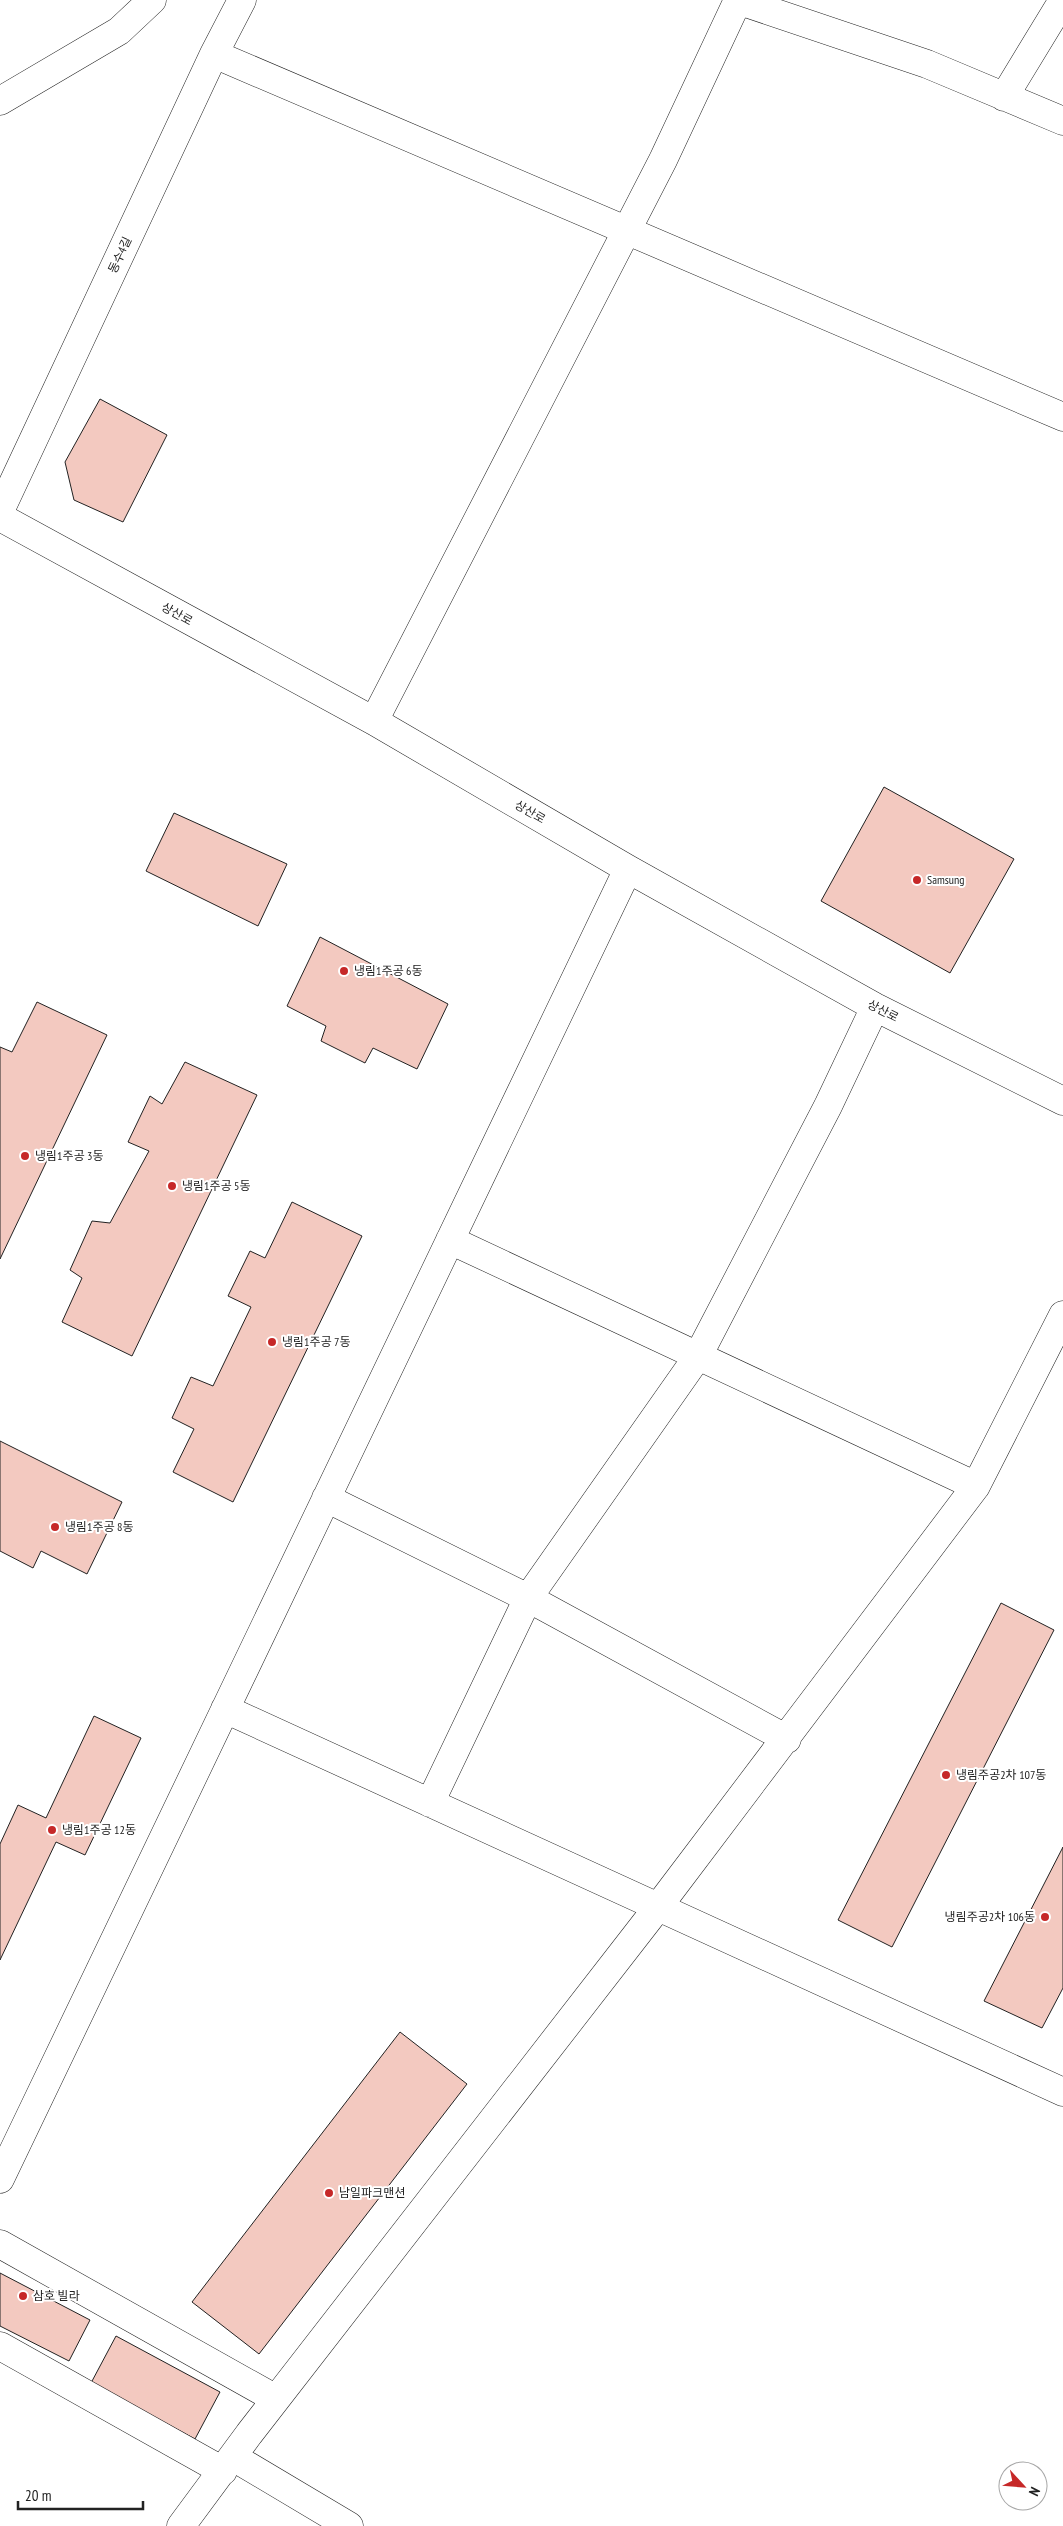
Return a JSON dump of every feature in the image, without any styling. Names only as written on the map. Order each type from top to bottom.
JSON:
[{"type":"street","points":[[0,101],[119,30],[152,0]]},
{"type":"street","name":"동수4길","points":[[0,511],[214,54],[242,0]]},
{"type":"street","points":[[374,721],[626,231],[738,0],[927,64],[1063,121]]},
{"type":"street","points":[[1004,97],[1063,0]]},
{"type":"street","points":[[214,54],[1063,417]]},
{"type":"street","name":"상산로","points":[[0,518],[374,721],[628,869],[875,1008],[1060,1092]]},
{"type":"street","points":[[0,2179],[628,869]]},
{"type":"street","points":[[430,1803],[528,1598],[698,1356],[828,1106],[875,1008]]},
{"type":"street","points":[[450,1240],[976,1486]]},
{"type":"street","points":[[181,2526],[276,2399],[658,1907],[976,1486],[1063,1315]]},
{"type":"street","points":[[326,1498],[528,1598],[786,1739]]},
{"type":"street","points":[[225,1709],[1063,2092]]},
{"type":"street","points":[[0,2244],[276,2399]]},
{"type":"street","points":[[0,2346],[348,2526]]},
{"type":"building","points":[[100,399],[167,435],[123,522],[74,500],[65,462]]},
{"type":"building","name":"Samsung","points":[[884,787],[1014,859],[950,973],[821,901]]},
{"type":"building","points":[[174,813],[287,864],[258,926],[146,871]]},
{"type":"building","name":"냉림1주공 6동","points":[[320,937],[448,1004],[417,1069],[373,1048],[365,1063],[321,1041],[326,1026],[287,1006]]},
{"type":"building","name":"냉림1주공 3동","points":[[37,1002],[107,1035],[0,1259],[0,1047],[12,1052]]},
{"type":"building","name":"냉림1주공 5동","points":[[185,1062],[257,1095],[132,1356],[62,1322],[82,1278],[70,1270],[92,1221],[110,1223],[149,1151],[128,1142],[150,1096],[162,1104]]},
{"type":"building","name":"냉림1주공 7동","points":[[292,1202],[362,1236],[233,1502],[173,1472],[194,1429],[172,1418],[191,1377],[213,1386],[251,1307],[228,1296],[250,1251],[265,1258]]},
{"type":"building","name":"냉림1주공 8동","points":[[0,1441],[122,1502],[87,1574],[41,1551],[33,1568],[0,1551]]},
{"type":"building","name":"냉림주공2차 107동","points":[[1001,1603],[1054,1630],[892,1947],[838,1920]]},
{"type":"building","name":"냉림1주공 12동","points":[[94,1716],[141,1738],[85,1855],[56,1842],[0,1960],[0,1844],[18,1805],[46,1818]]},
{"type":"building","name":"냉림주공2차 106동","points":[[1063,1847],[1063,1988],[1042,2028],[984,2001]]},
{"type":"building","name":"남일파크맨션","points":[[400,2032],[467,2084],[259,2354],[192,2302]]},
{"type":"building","name":"삼호 빌라","points":[[0,2273],[90,2320],[69,2361],[0,2326]]},
{"type":"building","points":[[116,2336],[220,2392],[195,2439],[91,2383]]},
{"type":"place","name":"Samsung","points":[[917,880]]},
{"type":"place","name":"냉림1주공 6동","points":[[344,971]]},
{"type":"place","name":"냉림1주공 3동","points":[[25,1156]]},
{"type":"place","name":"냉림1주공 5동","points":[[172,1186]]},
{"type":"place","name":"냉림1주공 7동","points":[[272,1342]]},
{"type":"place","name":"냉림1주공 8동","points":[[55,1527]]},
{"type":"place","name":"냉림주공2차 107동","points":[[946,1775]]},
{"type":"place","name":"냉림1주공 12동","points":[[52,1830]]},
{"type":"place","name":"냉림주공2차 106동","points":[[1045,1917]]},
{"type":"place","name":"남일파크맨션","points":[[329,2193]]},
{"type":"place","name":"삼호 빌라","points":[[23,2296]]}]
